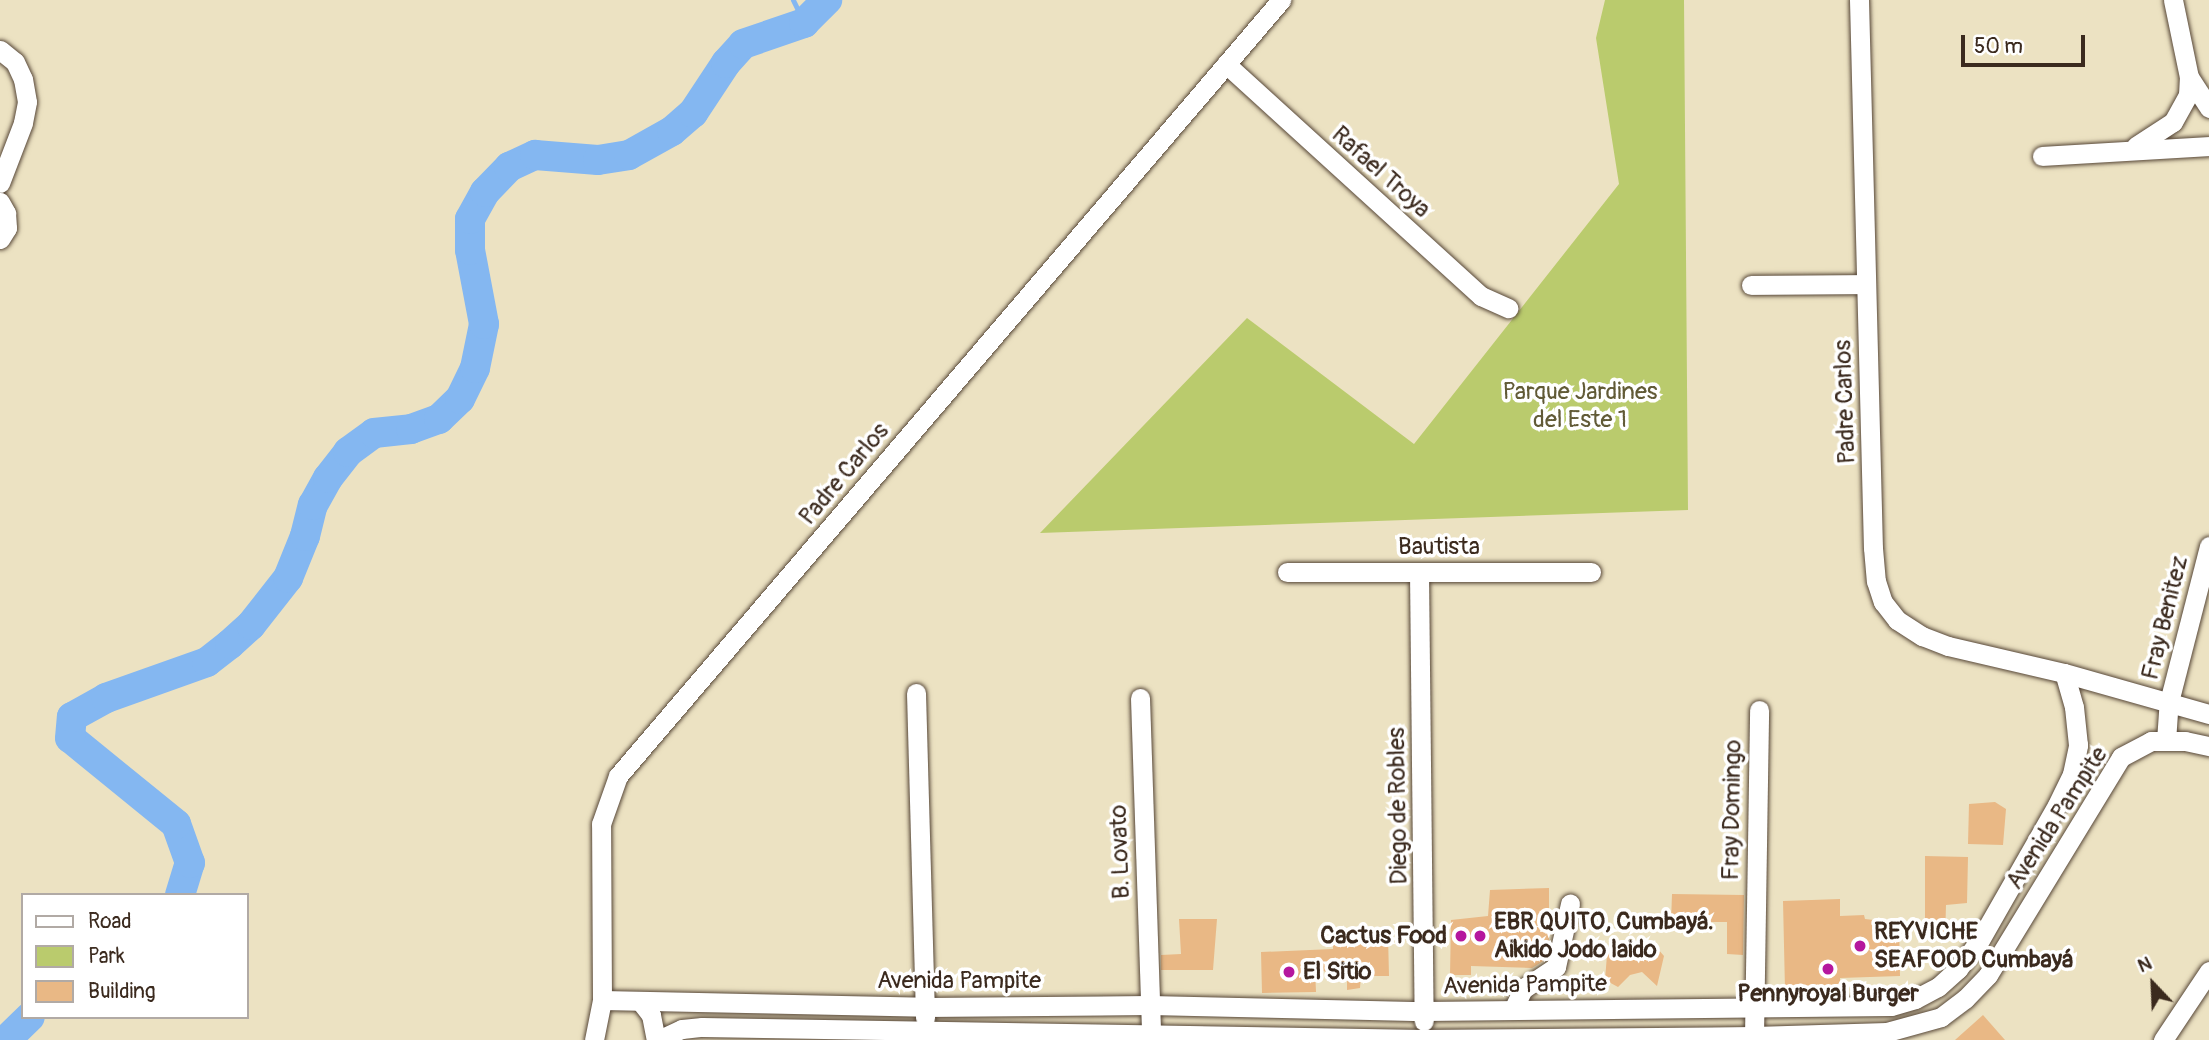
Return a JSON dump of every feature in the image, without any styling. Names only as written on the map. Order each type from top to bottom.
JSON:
[{"type":"street","name":"Padre Carlos","points":[[594,1040],[602,1000],[601,824],[618,776],[1281,0]]},
{"type":"street","name":"Padre Carlos","points":[[1859,0],[1876,581],[1883,602],[1897,620],[1922,636],[1948,646],[2064,673]]},
{"type":"street","points":[[2132,148],[2173,122],[2188,95],[2189,76],[2173,0]]},
{"type":"street","points":[[0,50],[15,62],[23,79],[27,102],[23,123],[0,183]]},
{"type":"street","name":"Rafael Troya","points":[[1227,64],[1481,296],[1508,308]]},
{"type":"street","points":[[2189,76],[2209,108]]},
{"type":"street","points":[[2042,156],[2132,148],[2209,146]]},
{"type":"street","points":[[0,202],[6,213],[7,228],[0,239]]},
{"type":"street","points":[[1751,285],[1866,284]]},
{"type":"street","name":"Fray Benitez","points":[[2166,741],[2169,702],[2209,546]]},
{"type":"street","name":"Bautista","points":[[1287,572],[1591,572]]},
{"type":"street","name":"Diego de Robles","points":[[1419,572],[1423,1040]]},
{"type":"street","points":[[2064,673],[2209,714]]},
{"type":"street","name":"Avenida Pampite","points":[[602,1000],[925,1007],[1150,1005],[1424,1011],[1891,1006],[1915,999],[1938,987],[1958,969],[1980,940],[2057,805],[2072,775],[2078,745],[2074,707],[2064,673]]},
{"type":"street","points":[[916,693],[924,1036]]},
{"type":"street","name":"B. Lovato","points":[[1140,698],[1150,1005],[1158,1037]]},
{"type":"street","name":"Fray Domingo","points":[[1754,1036],[1759,710]]},
{"type":"street","name":"Avenida Pampite","points":[[657,1040],[682,1029],[702,1027],[924,1036],[1423,1040],[1754,1036],[1887,1032],[1919,1026],[1941,1017],[1965,999],[1988,975],[2121,757],[2137,747],[2166,741],[2209,746]]},
{"type":"street","points":[[2057,805],[2083,818]]},
{"type":"street","points":[[1513,1010],[1523,989],[1556,967],[1570,904]]},
{"type":"street","points":[[2164,1040],[2209,971]]},
{"type":"street","points":[[639,1001],[654,1023],[657,1040]]},
{"type":"street","points":[[993,1006],[994,1037]]},
{"type":"green space","name":"Parque Jardines del Este 1","points":[[1605,0],[1684,0],[1688,510],[1040,533],[1247,318],[1414,444],[1619,184],[1596,38]]},
{"type":"building","points":[[1995,802],[2006,809],[2003,845],[1968,844],[1969,804]]},
{"type":"building","points":[[1925,856],[1968,857],[1967,903],[1946,905],[1945,940],[1925,938]]},
{"type":"building","points":[[1549,888],[1549,941],[1545,960],[1532,968],[1471,966],[1471,975],[1450,975],[1451,920],[1488,916],[1490,890]]},
{"type":"building","points":[[1672,894],[1744,895],[1743,955],[1727,954],[1727,922],[1671,922]]},
{"type":"building","points":[[1840,899],[1840,916],[1864,915],[1865,919],[1899,923],[1900,976],[1840,978],[1840,988],[1785,990],[1783,901]]},
{"type":"building","points":[[1179,919],[1217,919],[1213,970],[1161,970],[1161,955],[1181,954]]},
{"type":"building","points":[[1388,935],[1389,976],[1361,976],[1360,988],[1347,990],[1347,977],[1315,969],[1316,992],[1262,993],[1261,952],[1333,949],[1333,942],[1345,937]]},
{"type":"building","points":[[1621,941],[1635,952],[1651,941],[1664,956],[1657,986],[1642,972],[1630,975],[1618,987],[1605,980],[1607,955]]},
{"type":"building","points":[[1983,1015],[2005,1040],[1955,1040]]},
{"type":"waterway","points":[[793,0],[804,23]]},
{"type":"waterway","points":[[181,893],[190,863],[176,824],[70,738],[72,717],[106,698],[207,662],[230,644],[251,625],[288,578],[305,536],[313,505],[328,478],[348,452],[374,433],[411,429],[439,419],[460,399],[475,368],[484,324],[470,250],[470,219],[485,192],[509,167],[535,155],[598,160],[629,155],[672,131],[693,113],[726,63],[743,44],[804,23],[827,0]]},
{"type":"waterway","points":[[6,1040],[28,1019]]},
{"type":"place","name":"Cactus Food","points":[[1461,936]]},
{"type":"place","name":"EBR QUITO, Cumbayá. Aikido Jodo laido","points":[[1480,936]]},
{"type":"place","name":"REYVICHE SEAFOOD Cumbayá","points":[[1860,946]]},
{"type":"place","name":"Pennyroyal Burger","points":[[1828,969]]},
{"type":"place","name":"El Sitio","points":[[1289,972]]}]
